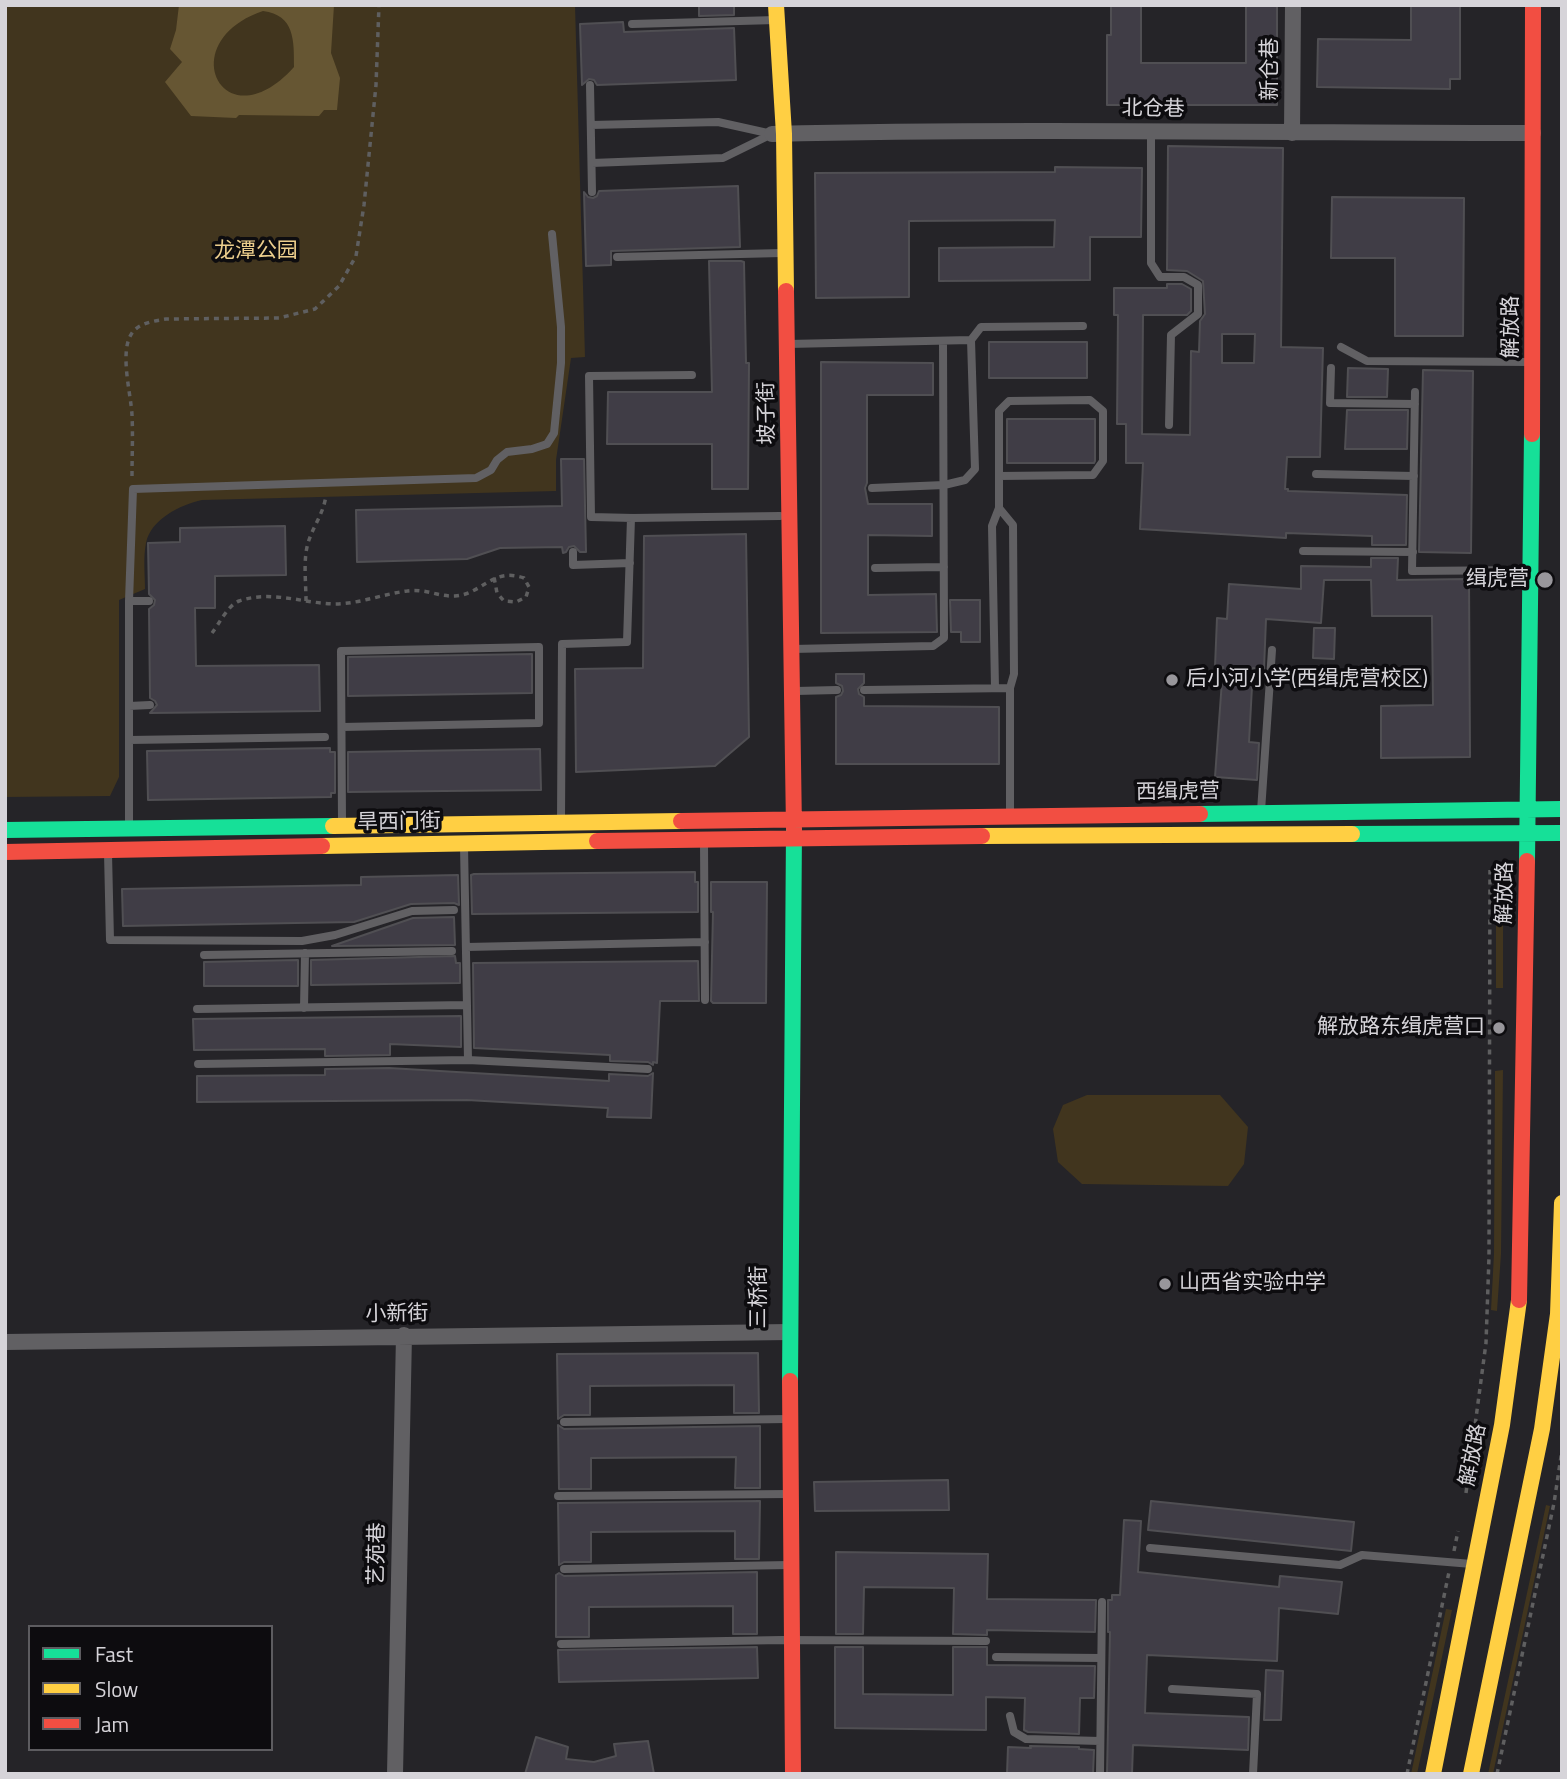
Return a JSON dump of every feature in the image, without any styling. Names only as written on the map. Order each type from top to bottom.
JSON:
[{"type":"main road","name":"解放路","points":[[1433,1774],[1502,1425],[1519,1305],[1532,570],[1533,5]]},
{"type":"main road","name":"坡子街","points":[[771,13],[781,253],[789,820]]},
{"type":"main road","name":"坡子街","points":[[783,345],[780,516],[787,650]]},
{"type":"main road","name":"西缉虎营","points":[[789,820],[1562,808]]},
{"type":"main road","name":"旱西门街","points":[[5,830],[789,820]]},
{"type":"main road","name":"三桥街","points":[[789,820],[785,1332],[787,1640],[793,1774]]},
{"type":"main road","name":"西缉虎营","points":[[789,838],[1562,833]]},
{"type":"main road","name":"旱西门街","points":[[5,852],[789,838]]},
{"type":"main road","points":[[1472,1774],[1546,1402],[1558,1314],[1562,1203]]},
{"type":"main road","name":"三桥街","points":[[783,1774],[787,1640]]},
{"type":"street","name":"新仓巷","points":[[1292,133],[1293,5]]},
{"type":"street","name":"北仓巷","points":[[778,134],[996,130],[1533,132]]},
{"type":"street","name":"小新街","points":[[5,1342],[785,1332]]},
{"type":"street","name":"艺苑巷","points":[[394,1774],[404,1335]]},
{"type":"lane","points":[[632,24],[771,13]]},
{"type":"lane","points":[[590,85],[592,192]]},
{"type":"lane","points":[[591,125],[718,122],[778,134]]},
{"type":"lane","points":[[1151,131],[1152,263],[1160,276],[1184,277],[1198,285],[1198,314],[1171,335],[1169,425]]},
{"type":"lane","points":[[592,163],[723,158],[778,134]]},
{"type":"lane","points":[[129,829],[132,489],[475,478],[491,470],[497,460],[507,452],[547,444],[554,433],[561,363],[561,327],[552,234]]},
{"type":"lane","points":[[617,257],[781,253]]},
{"type":"lane","points":[[872,488],[944,485],[965,480],[975,469],[971,340],[981,327],[1083,326]]},
{"type":"lane","points":[[783,345],[971,340]]},
{"type":"lane","points":[[787,650],[933,646],[944,638],[943,341]]},
{"type":"lane","points":[[1341,347],[1367,361],[1532,362]]},
{"type":"lane","points":[[1331,368],[1330,403],[1415,404]]},
{"type":"lane","points":[[692,375],[589,376],[591,517],[780,516]]},
{"type":"lane","points":[[1415,392],[1412,571],[1532,570]]},
{"type":"lane","points":[[995,688],[992,526],[999,508],[999,475],[999,411],[1009,401],[1090,400],[1103,411],[1103,461],[1093,475],[999,475]]},
{"type":"lane","points":[[1316,474],[1414,476]]},
{"type":"lane","points":[[999,508],[1013,525],[1014,674],[1010,688],[1010,817]]},
{"type":"lane","points":[[561,823],[562,644],[627,642],[631,518],[634,518]]},
{"type":"lane","points":[[1303,551],[1413,552]]},
{"type":"lane","points":[[573,552],[573,565],[630,564]]},
{"type":"lane","points":[[876,568],[944,567]]},
{"type":"lane","points":[[129,601],[149,601]]},
{"type":"lane","points":[[342,727],[539,723],[539,648],[341,651],[342,826]]},
{"type":"lane","points":[[1261,813],[1272,650]]},
{"type":"lane","points":[[864,690],[1010,688]]},
{"type":"lane","points":[[788,691],[836,690]]},
{"type":"lane","points":[[129,706],[150,705]]},
{"type":"lane","points":[[129,740],[325,737]]},
{"type":"lane","points":[[704,839],[705,1000]]},
{"type":"lane","points":[[464,843],[468,1060]]},
{"type":"lane","points":[[108,850],[110,940],[302,941],[335,935],[412,911],[454,910]]},
{"type":"lane","points":[[466,947],[705,942]]},
{"type":"lane","points":[[204,955],[452,951]]},
{"type":"lane","points":[[304,1008],[305,953]]},
{"type":"lane","points":[[197,1009],[467,1005]]},
{"type":"lane","points":[[198,1064],[468,1060],[648,1069]]},
{"type":"lane","points":[[564,1422],[786,1419]]},
{"type":"lane","points":[[558,1496],[786,1494]]},
{"type":"lane","points":[[1150,1548],[1340,1565],[1362,1555],[1474,1564]]},
{"type":"lane","points":[[564,1569],[786,1565]]},
{"type":"lane","points":[[1100,1774],[1102,1602]]},
{"type":"lane","points":[[561,1644],[787,1640],[986,1641]]},
{"type":"lane","points":[[996,1657],[1101,1658]]},
{"type":"lane","points":[[1171,1689],[1256,1694],[1253,1774]]},
{"type":"lane","points":[[1010,1716],[1014,1732],[1026,1740],[1100,1741]]},
{"type":"path","points":[[132,489],[132,414],[126,355],[129,336],[136,328],[151,321],[166,319],[279,318],[315,309],[339,286],[356,256],[376,85],[379,5]]},
{"type":"path","points":[[306,601],[307,548],[324,508],[327,483]]},
{"type":"path","points":[[212,633],[235,602],[263,595],[335,604],[374,599],[409,590],[455,596],[494,577],[512,573],[524,578],[529,587],[526,597],[516,602],[503,601],[497,593],[494,577]]},
{"type":"path","points":[[1465,1500],[1486,1343],[1489,1257],[1490,870]]},
{"type":"path","points":[[1497,1774],[1554,1503],[1562,1450]]},
{"type":"path","points":[[1407,1774],[1460,1525]]},
{"type":"green space","name":"龙潭公园","points":[[5,5],[575,5],[585,357],[571,358],[556,460],[556,491],[202,500],[168,514],[154,527],[146,543],[145,589],[119,600],[119,777],[110,796],[5,797]]},
{"type":"green space","points":[[1503,892],[1503,988],[1496,988],[1496,893]]},
{"type":"green space","points":[[1503,1070],[1501,1254],[1497,1311],[1491,1310],[1495,1071]]},
{"type":"green space","points":[[1087,1095],[1220,1095],[1248,1127],[1244,1164],[1228,1186],[1082,1184],[1058,1162],[1053,1129],[1063,1105]]},
{"type":"green space","points":[[1546,1505],[1550,1506],[1493,1774],[1488,1774]]},
{"type":"green space","points":[[1446,1609],[1452,1610],[1417,1774],[1411,1774]]},
{"type":"shaded area","points":[[179,5],[334,5],[331,53],[340,78],[337,110],[324,110],[319,116],[191,116],[165,82],[182,62],[170,49]],"holes":[[[263,11],[274,13],[287,24],[293,39],[294,67],[269,88],[247,96],[229,92],[218,80],[214,63],[219,44],[235,26]]]},
{"type":"building","points":[[699,5],[734,5],[734,15],[699,16]]},
{"type":"building","points":[[1111,5],[1141,5],[1141,63],[1246,63],[1246,5],[1277,5],[1277,105],[1107,105],[1107,35],[1111,35]]},
{"type":"building","points":[[1411,5],[1460,5],[1460,79],[1450,79],[1450,89],[1317,87],[1318,39],[1411,40]]},
{"type":"building","points":[[623,22],[624,32],[734,28],[736,80],[597,85],[594,80],[589,79],[582,85],[580,24]]},
{"type":"building","points":[[1168,146],[1283,148],[1281,347],[1323,348],[1320,457],[1287,457],[1285,489],[1407,495],[1406,545],[1372,545],[1372,536],[1286,533],[1286,538],[1140,529],[1143,463],[1126,463],[1126,424],[1117,424],[1118,315],[1114,315],[1114,288],[1167,288],[1167,284],[1182,284],[1191,289],[1191,311],[1187,315],[1143,315],[1142,434],[1190,435],[1191,351],[1199,352],[1200,321],[1205,314],[1203,281],[1187,271],[1167,270]],"holes":[[[1222,334],[1255,334],[1254,363],[1222,363]]]},
{"type":"building","points":[[1055,167],[1142,168],[1141,237],[1090,237],[1090,280],[939,281],[939,248],[1054,247],[1055,220],[909,221],[909,297],[816,298],[815,173],[1055,172]]},
{"type":"building","points":[[738,186],[740,247],[611,251],[611,265],[586,266],[584,192],[593,198],[599,191]]},
{"type":"building","points":[[1332,197],[1464,198],[1463,336],[1395,336],[1395,258],[1331,258]]},
{"type":"building","points":[[709,261],[744,262],[746,363],[749,363],[748,489],[712,489],[712,444],[607,444],[608,392],[712,392]]},
{"type":"building","points":[[989,342],[1087,342],[1087,378],[989,378]]},
{"type":"building","points":[[821,362],[933,363],[933,395],[867,395],[865,488],[868,504],[932,504],[932,536],[868,535],[868,595],[936,594],[937,632],[821,633]]},
{"type":"building","points":[[1348,368],[1388,369],[1387,397],[1347,397]]},
{"type":"building","points":[[1423,370],[1473,371],[1471,553],[1419,552]]},
{"type":"building","points":[[1347,410],[1408,410],[1407,449],[1345,449]]},
{"type":"building","points":[[1007,419],[1095,419],[1095,461],[1007,463]]},
{"type":"building","points":[[561,459],[584,459],[586,552],[580,552],[574,546],[563,553],[562,547],[500,548],[467,559],[357,562],[356,510],[562,506]]},
{"type":"building","points":[[285,526],[286,575],[215,576],[215,608],[195,608],[196,666],[319,665],[320,711],[150,713],[157,705],[150,698],[149,609],[155,600],[149,594],[148,543],[180,542],[180,528]]},
{"type":"building","points":[[746,534],[749,737],[715,766],[576,772],[575,669],[643,668],[644,536]]},
{"type":"building","points":[[1371,558],[1398,558],[1397,580],[1469,579],[1470,757],[1381,758],[1381,706],[1433,705],[1432,616],[1372,616],[1371,580],[1324,580],[1321,623],[1266,619],[1264,669],[1253,668],[1249,742],[1259,743],[1257,780],[1215,777],[1223,667],[1215,667],[1217,618],[1227,619],[1229,584],[1301,589],[1301,566],[1371,567]]},
{"type":"building","points":[[950,600],[980,600],[980,642],[961,642],[961,632],[951,632]]},
{"type":"building","points":[[1314,628],[1335,628],[1334,659],[1313,658]]},
{"type":"building","points":[[532,654],[532,693],[348,696],[348,657]]},
{"type":"building","points":[[836,674],[864,674],[864,683],[858,689],[859,694],[864,697],[864,706],[999,707],[999,764],[836,764],[836,697],[843,691],[842,686],[836,683]]},
{"type":"building","points":[[330,748],[330,752],[335,752],[335,793],[331,793],[331,797],[148,800],[147,751]]},
{"type":"building","points":[[540,749],[541,790],[348,792],[348,752]]},
{"type":"building","points":[[695,872],[695,882],[698,882],[698,912],[472,914],[471,875],[474,874]]},
{"type":"building","points":[[458,875],[459,905],[411,904],[354,922],[123,926],[122,889],[361,885],[361,877]]},
{"type":"building","points":[[711,882],[767,882],[766,1003],[711,1001]]},
{"type":"building","points":[[454,917],[455,945],[332,946],[413,918]]},
{"type":"building","points":[[455,956],[456,963],[460,963],[460,983],[311,985],[311,960]]},
{"type":"building","points":[[298,960],[298,986],[204,986],[204,962]]},
{"type":"building","points":[[698,961],[699,1001],[660,1001],[657,1063],[653,1062],[653,1065],[648,1062],[610,1061],[610,1055],[474,1048],[473,963]]},
{"type":"building","points":[[461,1016],[461,1047],[390,1044],[390,1055],[325,1056],[325,1049],[194,1050],[193,1019]]},
{"type":"building","points":[[389,1068],[609,1081],[609,1074],[648,1076],[653,1073],[651,1118],[607,1117],[608,1108],[467,1100],[197,1102],[197,1076],[325,1075],[325,1069]]},
{"type":"building","points":[[758,1353],[759,1413],[734,1413],[734,1385],[590,1386],[590,1415],[564,1415],[558,1419],[557,1354]]},
{"type":"building","points":[[558,1425],[564,1429],[760,1426],[760,1488],[735,1488],[736,1457],[591,1458],[591,1489],[559,1489]]},
{"type":"building","points":[[948,1480],[949,1510],[815,1511],[814,1482]]},
{"type":"building","points":[[760,1501],[759,1559],[735,1559],[735,1531],[591,1532],[591,1562],[564,1562],[559,1565],[558,1503]]},
{"type":"building","points":[[1151,1501],[1354,1522],[1351,1551],[1148,1530]]},
{"type":"building","points":[[1124,1520],[1141,1521],[1138,1572],[1279,1587],[1280,1576],[1342,1582],[1338,1614],[1279,1608],[1277,1661],[1147,1655],[1145,1713],[1249,1717],[1248,1750],[1133,1745],[1132,1774],[1107,1774],[1110,1632],[1108,1600],[1112,1600],[1112,1595],[1120,1595]]},
{"type":"building","points":[[836,1552],[988,1554],[987,1599],[1096,1600],[1095,1632],[987,1630],[987,1635],[953,1634],[954,1588],[864,1587],[863,1634],[836,1634]]},
{"type":"building","points":[[757,1572],[757,1634],[733,1634],[733,1606],[589,1607],[589,1637],[556,1637],[556,1575],[559,1573],[564,1576]]},
{"type":"building","points":[[757,1647],[758,1678],[559,1682],[558,1650]]},
{"type":"building","points":[[835,1647],[863,1647],[863,1694],[953,1695],[953,1647],[987,1647],[987,1665],[1095,1666],[1094,1698],[1080,1698],[1079,1734],[1028,1732],[1024,1730],[1025,1698],[986,1697],[986,1730],[835,1728]]},
{"type":"building","points":[[1266,1670],[1283,1671],[1281,1720],[1264,1720]]},
{"type":"building","points":[[536,1737],[568,1747],[566,1759],[594,1762],[616,1756],[614,1744],[648,1741],[654,1774],[525,1774]]},
{"type":"building","points":[[1030,1746],[1094,1750],[1093,1774],[1007,1774],[1008,1747],[1031,1748]]},
{"type":"traffic: fast","points":[[1527,861],[1532,434]]},
{"type":"traffic: fast","points":[[1200,814],[1562,809]]},
{"type":"traffic: fast","points":[[5,830],[333,826]]},
{"type":"traffic: fast","points":[[790,1381],[794,829]]},
{"type":"traffic: fast","points":[[1352,834],[1562,833]]},
{"type":"traffic: slow","points":[[776,5],[784,134],[786,291]]},
{"type":"traffic: slow","points":[[333,826],[681,821]]},
{"type":"traffic: slow","points":[[982,836],[1352,834]]},
{"type":"traffic: slow","points":[[322,846],[597,841]]},
{"type":"traffic: slow","points":[[1471,1774],[1542,1429],[1558,1314],[1562,1203]]},
{"type":"traffic: slow","points":[[1433,1774],[1502,1425],[1519,1300]]},
{"type":"traffic: jam","points":[[1532,434],[1533,5]]},
{"type":"traffic: jam","points":[[786,291],[794,829]]},
{"type":"traffic: jam","points":[[681,821],[1200,814]]},
{"type":"traffic: jam","points":[[597,841],[982,836]]},
{"type":"traffic: jam","points":[[5,852],[322,846]]},
{"type":"traffic: jam","points":[[1519,1300],[1527,861]]},
{"type":"traffic: jam","points":[[790,1381],[793,1774]]},
{"type":"place","name":"缉虎营","points":[[1545,580]]},
{"type":"place","name":"后小河小学(西缉虎营校区)","points":[[1172,680]]},
{"type":"place","name":"解放路东缉虎营口","points":[[1499,1028]]},
{"type":"place","name":"山西省实验中学","points":[[1165,1284]]}]
